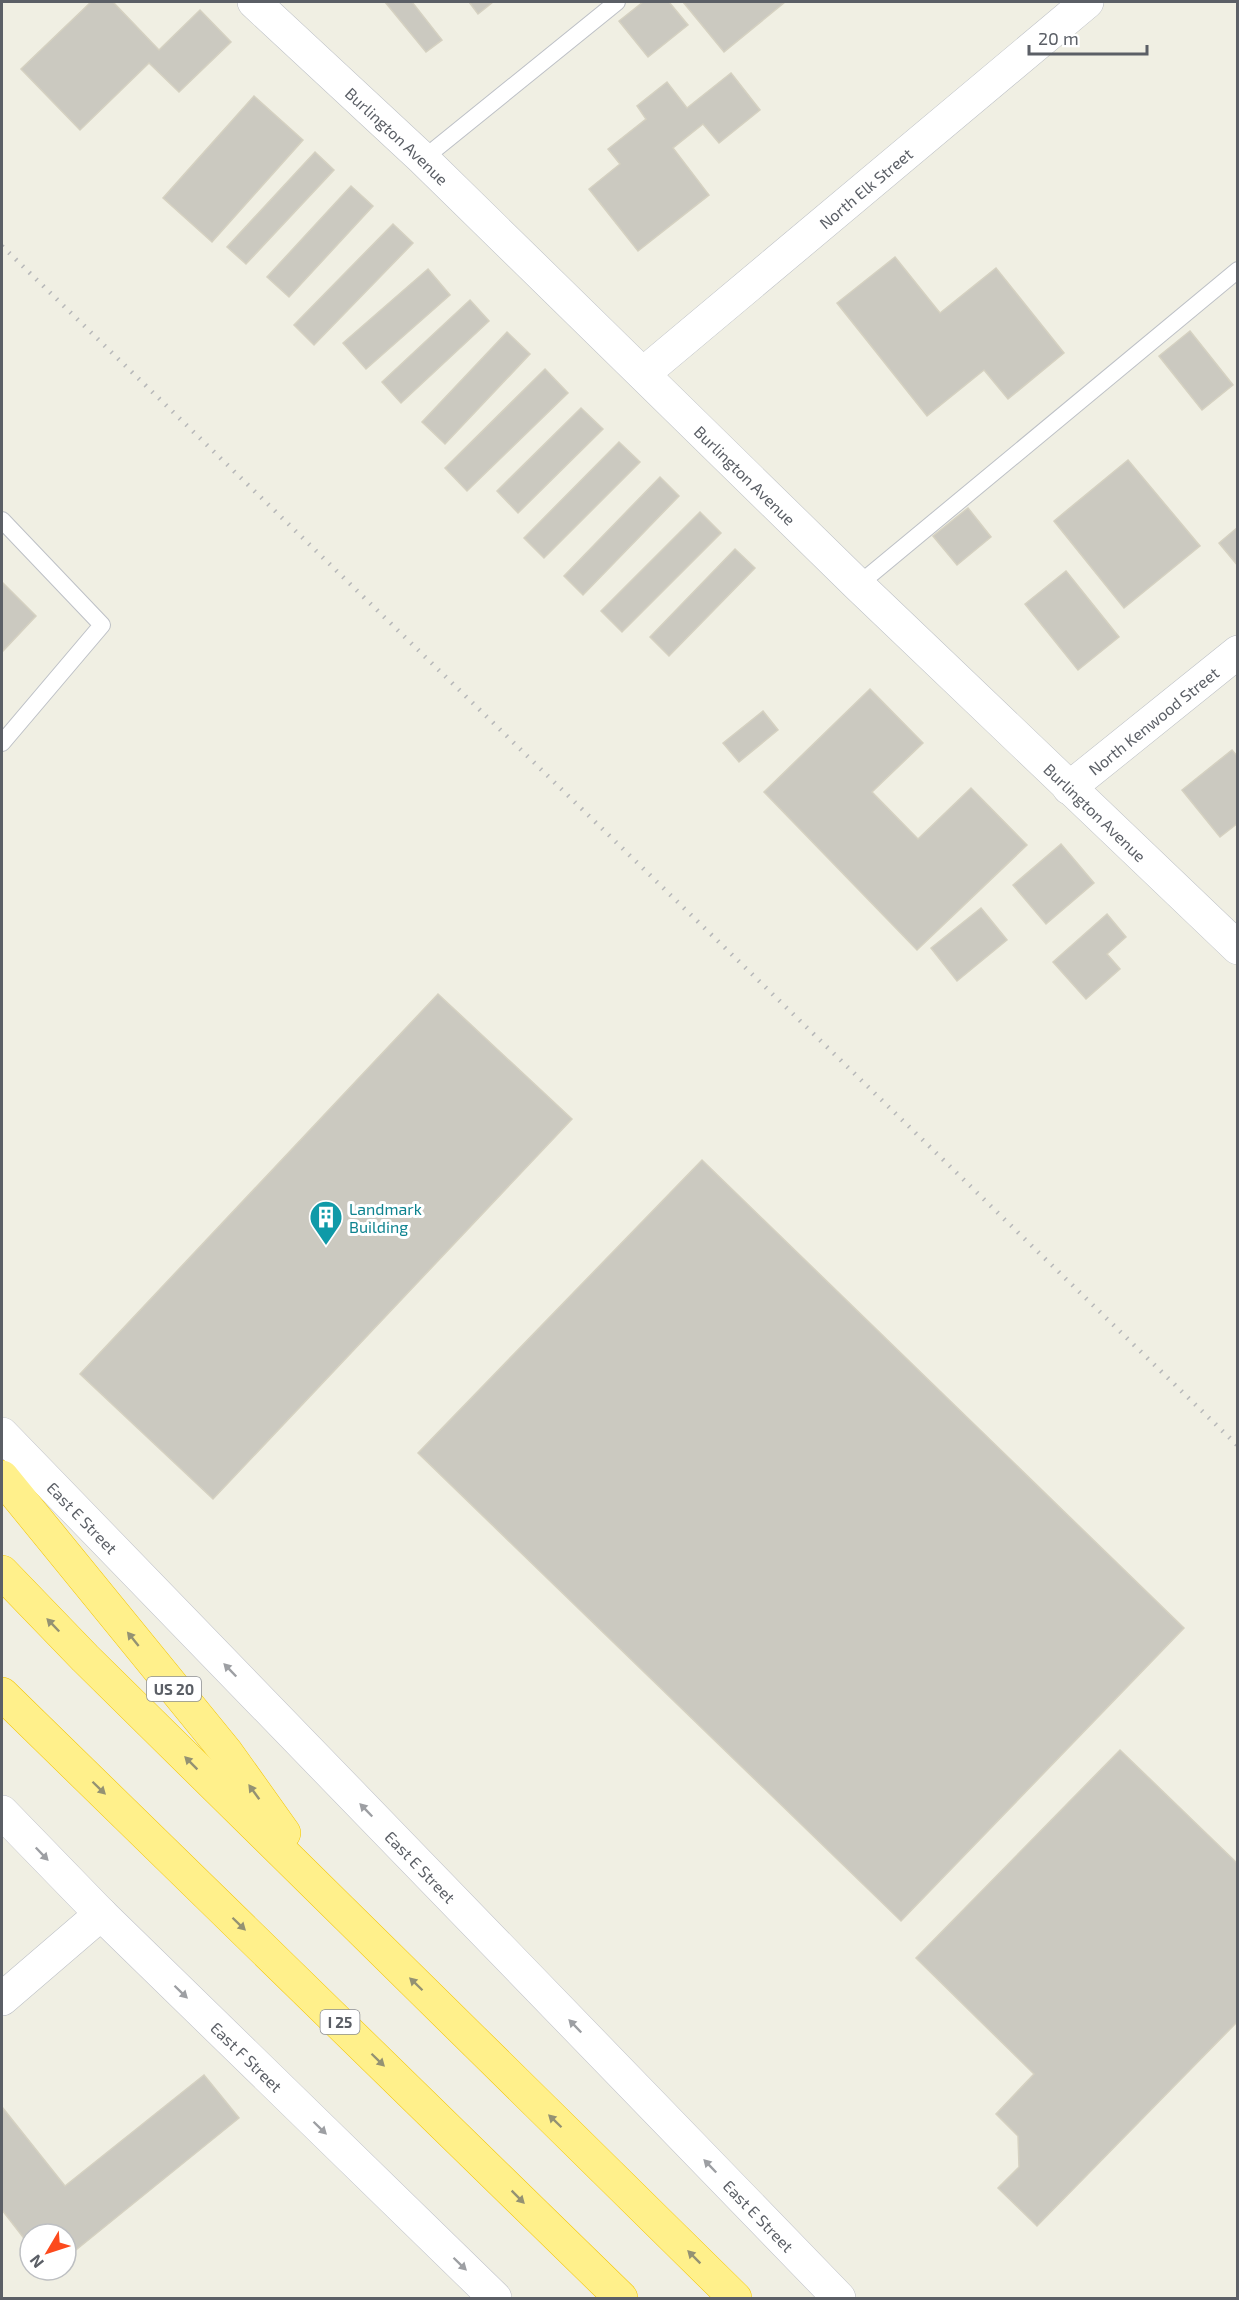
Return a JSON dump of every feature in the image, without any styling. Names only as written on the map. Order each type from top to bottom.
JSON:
[{"type":"highway","name":"US 20","points":[[2,1477],[227,1753],[337,1907]]},
{"type":"highway","points":[[2,1572],[85,1658],[735,2298]]},
{"type":"highway","name":"I 25","points":[[2,1686],[57,1747],[621,2298]]},
{"type":"highway","points":[[2,1694],[57,1747]]},
{"type":"street","name":"Burlington Avenue","points":[[254,2],[423,159],[858,585],[1238,948]]},
{"type":"street","name":"North Elk Street","points":[[643,374],[1087,2]]},
{"type":"street","name":"North Kenwood Street","points":[[1069,788],[1238,652]]},
{"type":"street","name":"East E Street","points":[[2,1434],[839,2298]]},
{"type":"street","name":"East F Street","points":[[2,1812],[101,1914],[495,2298]]},
{"type":"street","points":[[2,1999],[101,1914]]},
{"type":"lane","points":[[423,159],[617,2]]},
{"type":"lane","points":[[858,585],[1238,270]]},
{"type":"lane","points":[[2,520],[102,625],[2,743]]},
{"type":"building","points":[[91,2],[113,2],[159,50],[200,10],[231,42],[179,92],[149,63],[80,130],[21,69]]},
{"type":"building","points":[[385,2],[412,2],[442,40],[426,52]]},
{"type":"building","points":[[469,2],[493,2],[478,14]]},
{"type":"building","points":[[643,2],[669,2],[688,25],[648,57],[619,21]]},
{"type":"building","points":[[683,2],[785,2],[724,52]]},
{"type":"building","points":[[731,73],[760,110],[719,143],[703,124],[673,148],[709,195],[638,251],[589,189],[620,164],[608,149],[646,119],[637,106],[667,82],[687,108]]},
{"type":"building","points":[[254,96],[303,140],[212,242],[163,198]]},
{"type":"building","points":[[315,152],[334,170],[246,264],[227,247]]},
{"type":"building","points":[[351,186],[373,206],[289,297],[267,277]]},
{"type":"building","points":[[393,224],[413,243],[314,345],[294,325]]},
{"type":"building","points":[[895,257],[940,313],[996,268],[1064,353],[1008,399],[984,370],[927,416],[837,303]]},
{"type":"building","points":[[428,269],[450,295],[366,369],[343,343]]},
{"type":"building","points":[[470,300],[489,321],[401,403],[382,382]]},
{"type":"building","points":[[1190,331],[1233,385],[1202,410],[1159,356]]},
{"type":"building","points":[[507,332],[530,354],[445,444],[422,422]]},
{"type":"building","points":[[545,369],[568,393],[467,491],[445,468]]},
{"type":"building","points":[[581,408],[603,429],[518,513],[497,491]]},
{"type":"building","points":[[619,442],[640,462],[544,558],[524,538]]},
{"type":"building","points":[[1128,460],[1200,546],[1124,608],[1054,521]]},
{"type":"building","points":[[660,477],[679,496],[583,595],[564,576]]},
{"type":"building","points":[[968,508],[991,537],[957,565],[933,536]]},
{"type":"building","points":[[700,512],[721,533],[622,632],[601,611]]},
{"type":"building","points":[[1238,527],[1238,566],[1219,543]]},
{"type":"building","points":[[735,549],[755,568],[669,656],[650,637]]},
{"type":"building","points":[[1066,571],[1119,637],[1078,670],[1025,604]]},
{"type":"building","points":[[2,582],[36,616],[2,652]]},
{"type":"building","points":[[870,689],[923,743],[872,792],[918,839],[971,788],[1027,845],[917,950],[764,792]]},
{"type":"building","points":[[763,711],[778,730],[739,762],[723,743]]},
{"type":"building","points":[[1232,750],[1238,757],[1238,823],[1220,837],[1182,790]]},
{"type":"building","points":[[1061,844],[1094,883],[1046,924],[1013,885]]},
{"type":"building","points":[[981,908],[1007,940],[957,981],[931,948]]},
{"type":"building","points":[[1107,914],[1126,937],[1107,954],[1120,969],[1086,999],[1053,962]]},
{"type":"building","name":"Landmark Building","points":[[438,994],[572,1119],[213,1499],[80,1374]]},
{"type":"building","points":[[702,1160],[1184,1628],[901,1921],[418,1453]]},
{"type":"building","points":[[1120,1750],[1238,1864],[1238,2021],[1037,2226],[998,2188],[1019,2167],[1018,2136],[996,2114],[1034,2074],[916,1958]]},
{"type":"building","points":[[204,2075],[239,2118],[78,2248],[78,2222],[18,2222],[18,2231],[2,2210],[2,2107],[65,2186]]},
{"type":"railway","points":[[2,246],[1238,1446]]},
{"type":"place","name":"Landmark Building","points":[[326,1246]]}]
